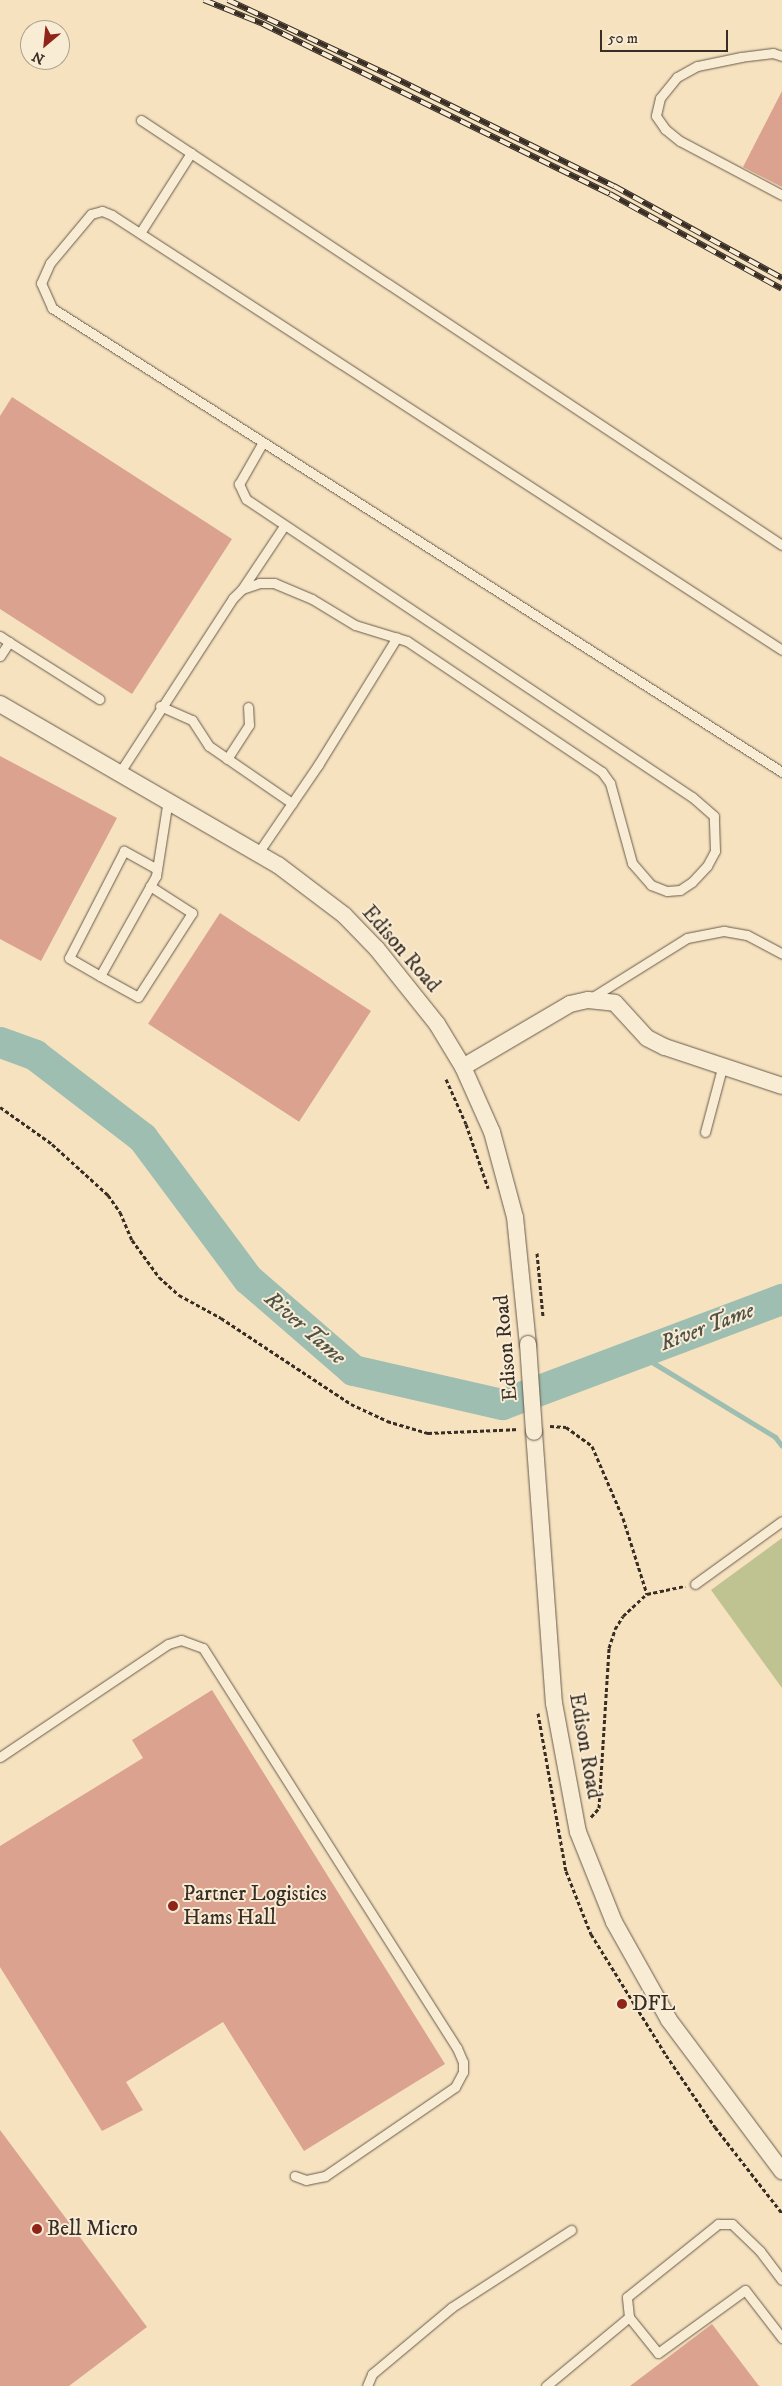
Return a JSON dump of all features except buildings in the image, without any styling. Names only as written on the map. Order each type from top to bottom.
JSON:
[{"type":"street","name":"Edison Road","points":[[0,704],[168,799],[258,853],[344,915],[378,948],[437,1024],[463,1067],[492,1132],[514,1217],[535,1429],[554,1703],[578,1832],[594,1879],[614,1922],[669,2020],[782,2171]]},
{"type":"street","points":[[463,1067],[570,1004],[588,1000],[615,1003],[648,1038],[664,1047],[722,1068],[782,1086]]},
{"type":"lane","points":[[782,56],[773,53],[697,66],[677,77],[660,98],[656,116],[665,129],[680,141],[782,196]]},
{"type":"lane","points":[[141,120],[782,545]]},
{"type":"lane","points":[[140,234],[191,153]]},
{"type":"lane","points":[[782,650],[112,215],[102,211],[91,214],[50,263],[41,283],[52,308],[782,772]]},
{"type":"lane","points":[[242,589],[259,583],[287,586],[355,625],[406,641],[602,772],[610,783],[632,863],[651,884],[667,891],[680,890],[692,882],[707,866],[715,851],[714,816],[692,797],[246,500],[239,484],[263,442]]},
{"type":"lane","points":[[120,772],[160,706],[284,526]]},
{"type":"lane","points":[[0,636],[99,699]]},
{"type":"lane","points":[[258,853],[318,765],[396,637]]},
{"type":"lane","points":[[0,656],[9,642]]},
{"type":"lane","points":[[160,706],[192,720],[209,746],[292,803]]},
{"type":"lane","points":[[227,759],[249,725],[248,707]]},
{"type":"lane","points":[[100,976],[150,886],[157,869],[168,799]]},
{"type":"lane","points":[[150,886],[192,913],[138,997],[69,958],[124,851],[157,869]]},
{"type":"lane","points":[[588,1000],[687,938],[724,931],[746,934],[782,954]]},
{"type":"lane","points":[[704,1132],[722,1068]]},
{"type":"lane","points":[[695,1584],[782,1521]]},
{"type":"lane","points":[[0,1757],[168,1644],[181,1640],[203,1648],[458,2048],[463,2062],[464,2072],[455,2087],[325,2176],[306,2180],[295,2176]]},
{"type":"lane","points":[[782,2280],[760,2251],[732,2224],[718,2224],[626,2297],[629,2317],[658,2353],[746,2290],[782,2338]]},
{"type":"lane","points":[[367,2386],[372,2374],[452,2307],[571,2230]]},
{"type":"lane","points":[[546,2386],[629,2317]]},
{"type":"path","points":[[446,1079],[466,1124],[490,1193]]},
{"type":"path","points":[[0,1107],[52,1144],[108,1195],[120,1212],[132,1240],[159,1277],[179,1296],[221,1318],[350,1404],[387,1422],[428,1434],[566,1426],[592,1446],[623,1518],[647,1594]]},
{"type":"path","points":[[587,1822],[598,1808],[609,1648],[624,1616],[647,1594],[695,1584]]},
{"type":"green space","points":[[782,1538],[782,1688],[711,1590]]},
{"type":"waterway","name":"River Tame","points":[[0,1042],[35,1055],[142,1137],[248,1279],[353,1370],[502,1404],[782,1299]]},
{"type":"waterway","points":[[637,1353],[775,1437],[782,1446]]},
{"type":"railway","points":[[204,0],[263,24],[610,194],[782,289]]},
{"type":"railway","points":[[228,0],[391,76],[614,186],[782,278]]},
{"type":"place","name":"Partner Logistics Hams Hall","points":[[173,1906]]},
{"type":"place","name":"DFL","points":[[622,2004]]},
{"type":"place","name":"Bell Micro","points":[[37,2229]]}]
